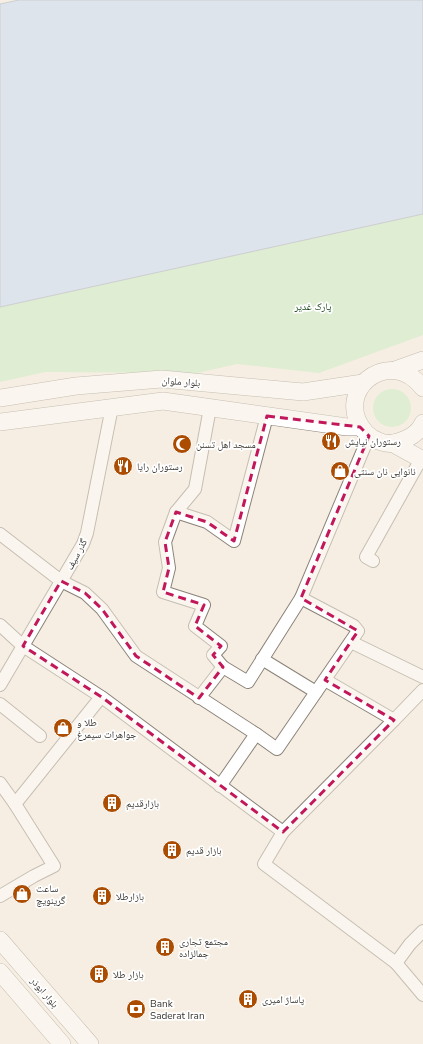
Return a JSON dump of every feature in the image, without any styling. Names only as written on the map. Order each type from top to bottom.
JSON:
[{"type":"main road","points":[[364,431],[356,416],[354,404],[357,393],[363,383],[372,375],[383,371],[395,370],[423,360]]},
{"type":"main road","points":[[395,370],[407,373],[417,380],[423,388]]},
{"type":"main road","name":"بلوار ملوان","points":[[0,398],[76,386],[162,379],[303,392],[363,383]]},
{"type":"main road","points":[[0,422],[163,401],[347,427],[364,431],[380,442],[392,443],[408,439],[420,429],[423,423]]},
{"type":"main road","points":[[392,443],[422,460]]},
{"type":"main road","name":"بلوار ابوذر","points":[[0,940],[90,1044]]},
{"type":"main road","name":"بلوار ابوذر","points":[[0,972],[62,1044]]},
{"type":"street","name":"گذر سیف","points":[[0,685],[83,544],[87,533],[112,407]]},
{"type":"street","points":[[210,408],[195,489],[176,512],[165,542],[169,568],[163,592],[204,605],[195,626],[221,646],[213,655],[223,667],[248,682],[301,598],[364,431]]},
{"type":"street","points":[[176,512],[207,522],[234,541],[267,416]]},
{"type":"street","points":[[373,561],[366,557],[422,460]]},
{"type":"street","points":[[0,534],[61,581],[85,593],[102,609],[136,656],[277,748],[358,631],[354,626],[301,598]]},
{"type":"street","points":[[0,625],[23,646],[101,697],[283,832]]},
{"type":"street","points":[[351,642],[423,677]]},
{"type":"street","points":[[262,659],[316,692]]},
{"type":"street","points":[[199,698],[223,667]]},
{"type":"street","points":[[325,680],[394,720]]},
{"type":"street","points":[[423,690],[283,832],[264,864],[396,963],[423,995]]},
{"type":"street","points":[[15,804],[101,697]]},
{"type":"street","points":[[0,704],[40,736]]},
{"type":"street","points":[[220,786],[256,734]]},
{"type":"street","points":[[0,783],[54,866],[0,896]]},
{"type":"street","points":[[396,963],[410,944],[423,931]]},
{"type":"highlighted area","points":[[267,416],[360,427],[369,436],[301,598],[358,631],[325,680],[394,720],[283,832],[103,698],[23,646],[61,581],[85,593],[102,609],[136,656],[199,698],[223,667],[213,655],[221,646],[195,626],[204,605],[163,592],[169,568],[165,542],[176,512],[207,522],[234,541]]},
{"type":"green space","name":"پارک غدیر","points":[[423,214],[423,335],[319,373],[237,364],[197,373],[45,372],[0,382],[0,307]]},
{"type":"green space","points":[[388,389],[396,389],[403,392],[408,397],[411,408],[408,419],[403,424],[396,427],[388,427],[381,424],[376,419],[373,412],[373,404],[376,397],[381,392]]},
{"type":"water","points":[[19,0],[423,0],[423,214],[0,307],[0,4]]},
{"type":"place","name":"رستوران نیایش","points":[[331,441]]},
{"type":"place","name":"مسجد اهل تسنن","points":[[182,444]]},
{"type":"place","name":"رستوران رایا","points":[[123,466]]},
{"type":"place","name":"نانوایی نان سنتی","points":[[340,471]]},
{"type":"place","name":"طلا و جواهرات سیمرغ","points":[[63,728]]},
{"type":"place","name":"بازارقدیم","points":[[112,803]]},
{"type":"place","name":"بازار قدیم","points":[[172,850]]},
{"type":"place","name":"ساعت گرینویچ","points":[[22,894]]},
{"type":"place","name":"بازارطلا","points":[[102,896]]},
{"type":"place","name":"مجتمع تجاری جمالزاده","points":[[165,947]]},
{"type":"place","name":"بازار طلا","points":[[99,974]]},
{"type":"place","name":"پاساژ امیری","points":[[248,999]]},
{"type":"place","name":"Bank Saderat Iran","points":[[136,1009]]}]
